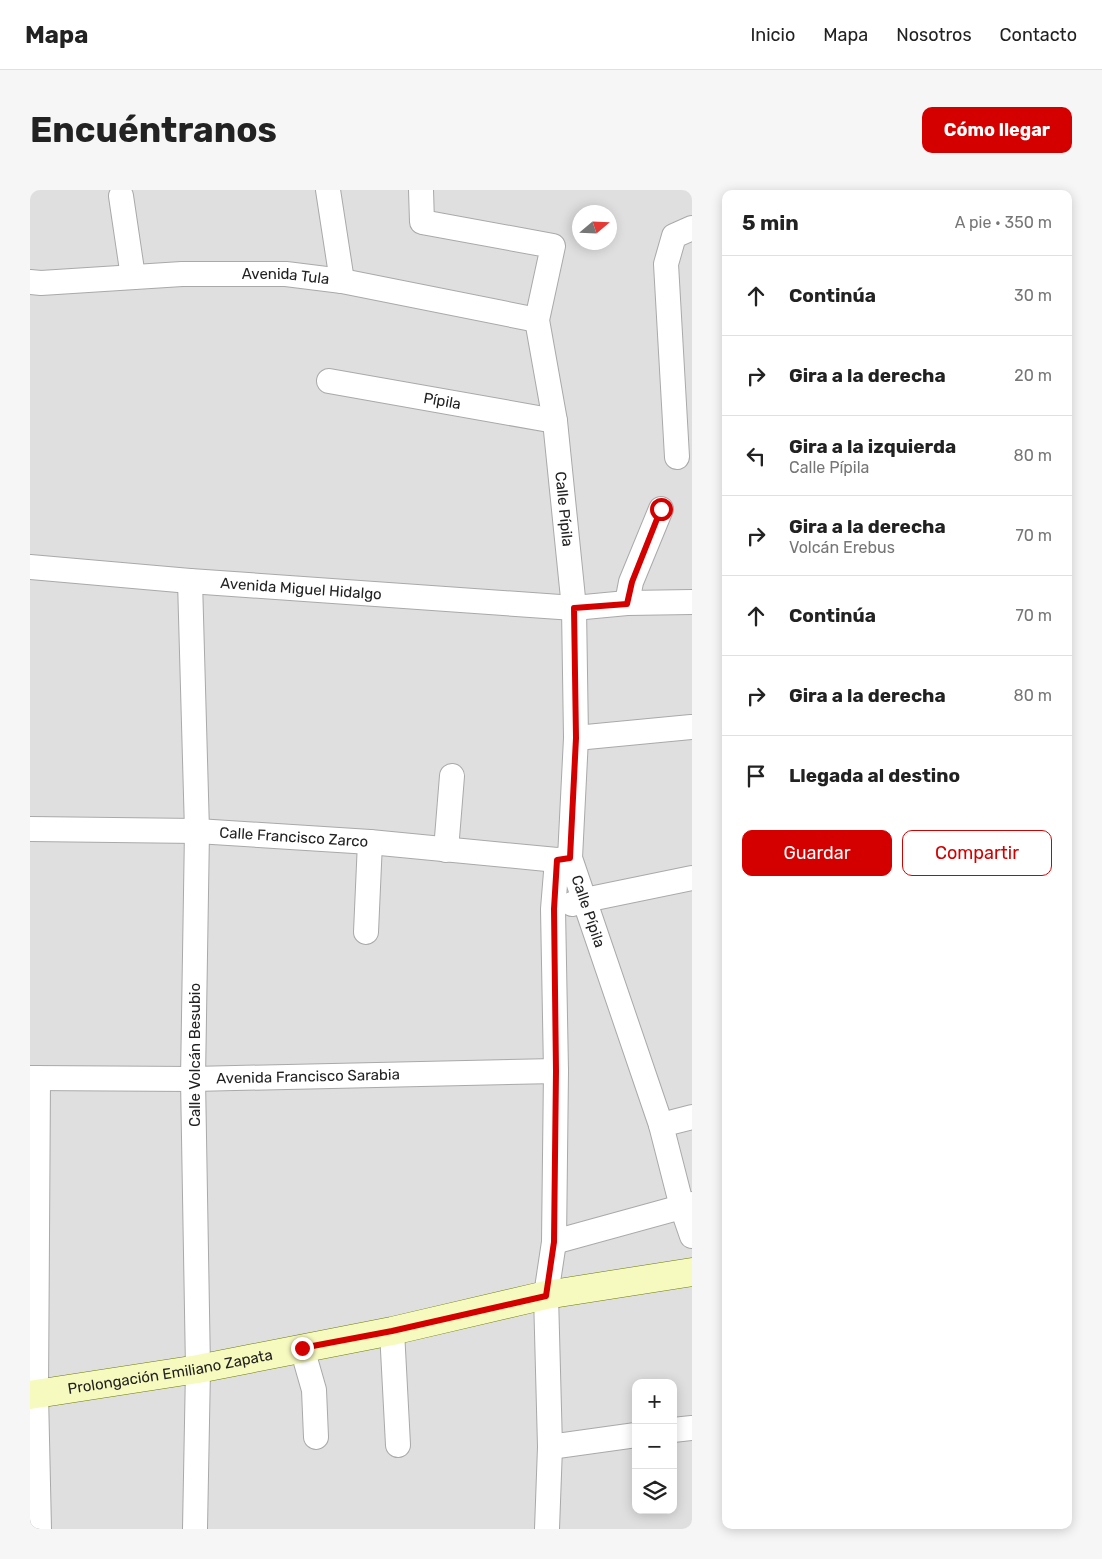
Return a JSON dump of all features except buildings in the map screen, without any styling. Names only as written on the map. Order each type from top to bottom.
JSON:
[{"type":"street","points":[[328,190],[342,281]]},
{"type":"street","name":"Calle Pípila","points":[[421,190],[422,222],[553,246],[537,320],[555,421],[574,608],[576,738],[564,859],[585,900],[687,1206],[692,1236]]},
{"type":"street","points":[[121,196],[133,277]]},
{"type":"street","points":[[677,456],[683,398],[666,264],[683,232]]},
{"type":"street","name":"Avenida Tula","points":[[30,282],[41,283],[182,274],[286,274],[342,281],[537,320]]},
{"type":"street","name":"Pípila","points":[[329,381],[555,421]]},
{"type":"street","points":[[627,604],[632,582],[661,509]]},
{"type":"street","name":"Avenida Miguel Hidalgo","points":[[30,567],[190,581],[574,608],[692,602]]},
{"type":"street","name":"Calle Volcán Besubio","points":[[190,581],[197,832],[193,1079],[198,1369],[195,1529]]},
{"type":"street","points":[[576,738],[691,727]]},
{"type":"street","points":[[446,850],[452,776]]},
{"type":"street","name":"Calle Francisco Zarco","points":[[30,829],[197,832],[370,842],[564,859]]},
{"type":"street","points":[[366,932],[370,842]]},
{"type":"street","points":[[546,1529],[550,1447],[546,1296],[554,1242],[556,1071],[554,909],[564,859]]},
{"type":"street","points":[[554,909],[585,900],[692,878]]},
{"type":"street","name":"Avenida Francisco Sarabia","points":[[34,1078],[193,1079],[556,1071]]},
{"type":"street","points":[[34,1078],[33,1394],[39,1529]]},
{"type":"street","points":[[661,1125],[692,1117]]},
{"type":"street","points":[[554,1242],[687,1206]]},
{"type":"street","name":"Prolongación Emiliano Zapata","points":[[33,1394],[198,1369],[392,1331],[546,1296],[692,1272]]},
{"type":"street","points":[[392,1331],[398,1444]]},
{"type":"street","points":[[302,1348],[314,1390],[316,1437]]},
{"type":"street","points":[[677,1430],[692,1428]]},
{"type":"street","points":[[550,1447],[632,1437]]},
{"type":"shaded area","points":[[30,190],[692,190],[692,1529],[30,1529]]},
{"type":"route","points":[[302,1348],[392,1331],[546,1296],[554,1242],[556,1071],[554,909],[557,860],[570,858],[576,738],[574,608],[627,604],[632,582],[661,509]]}]
